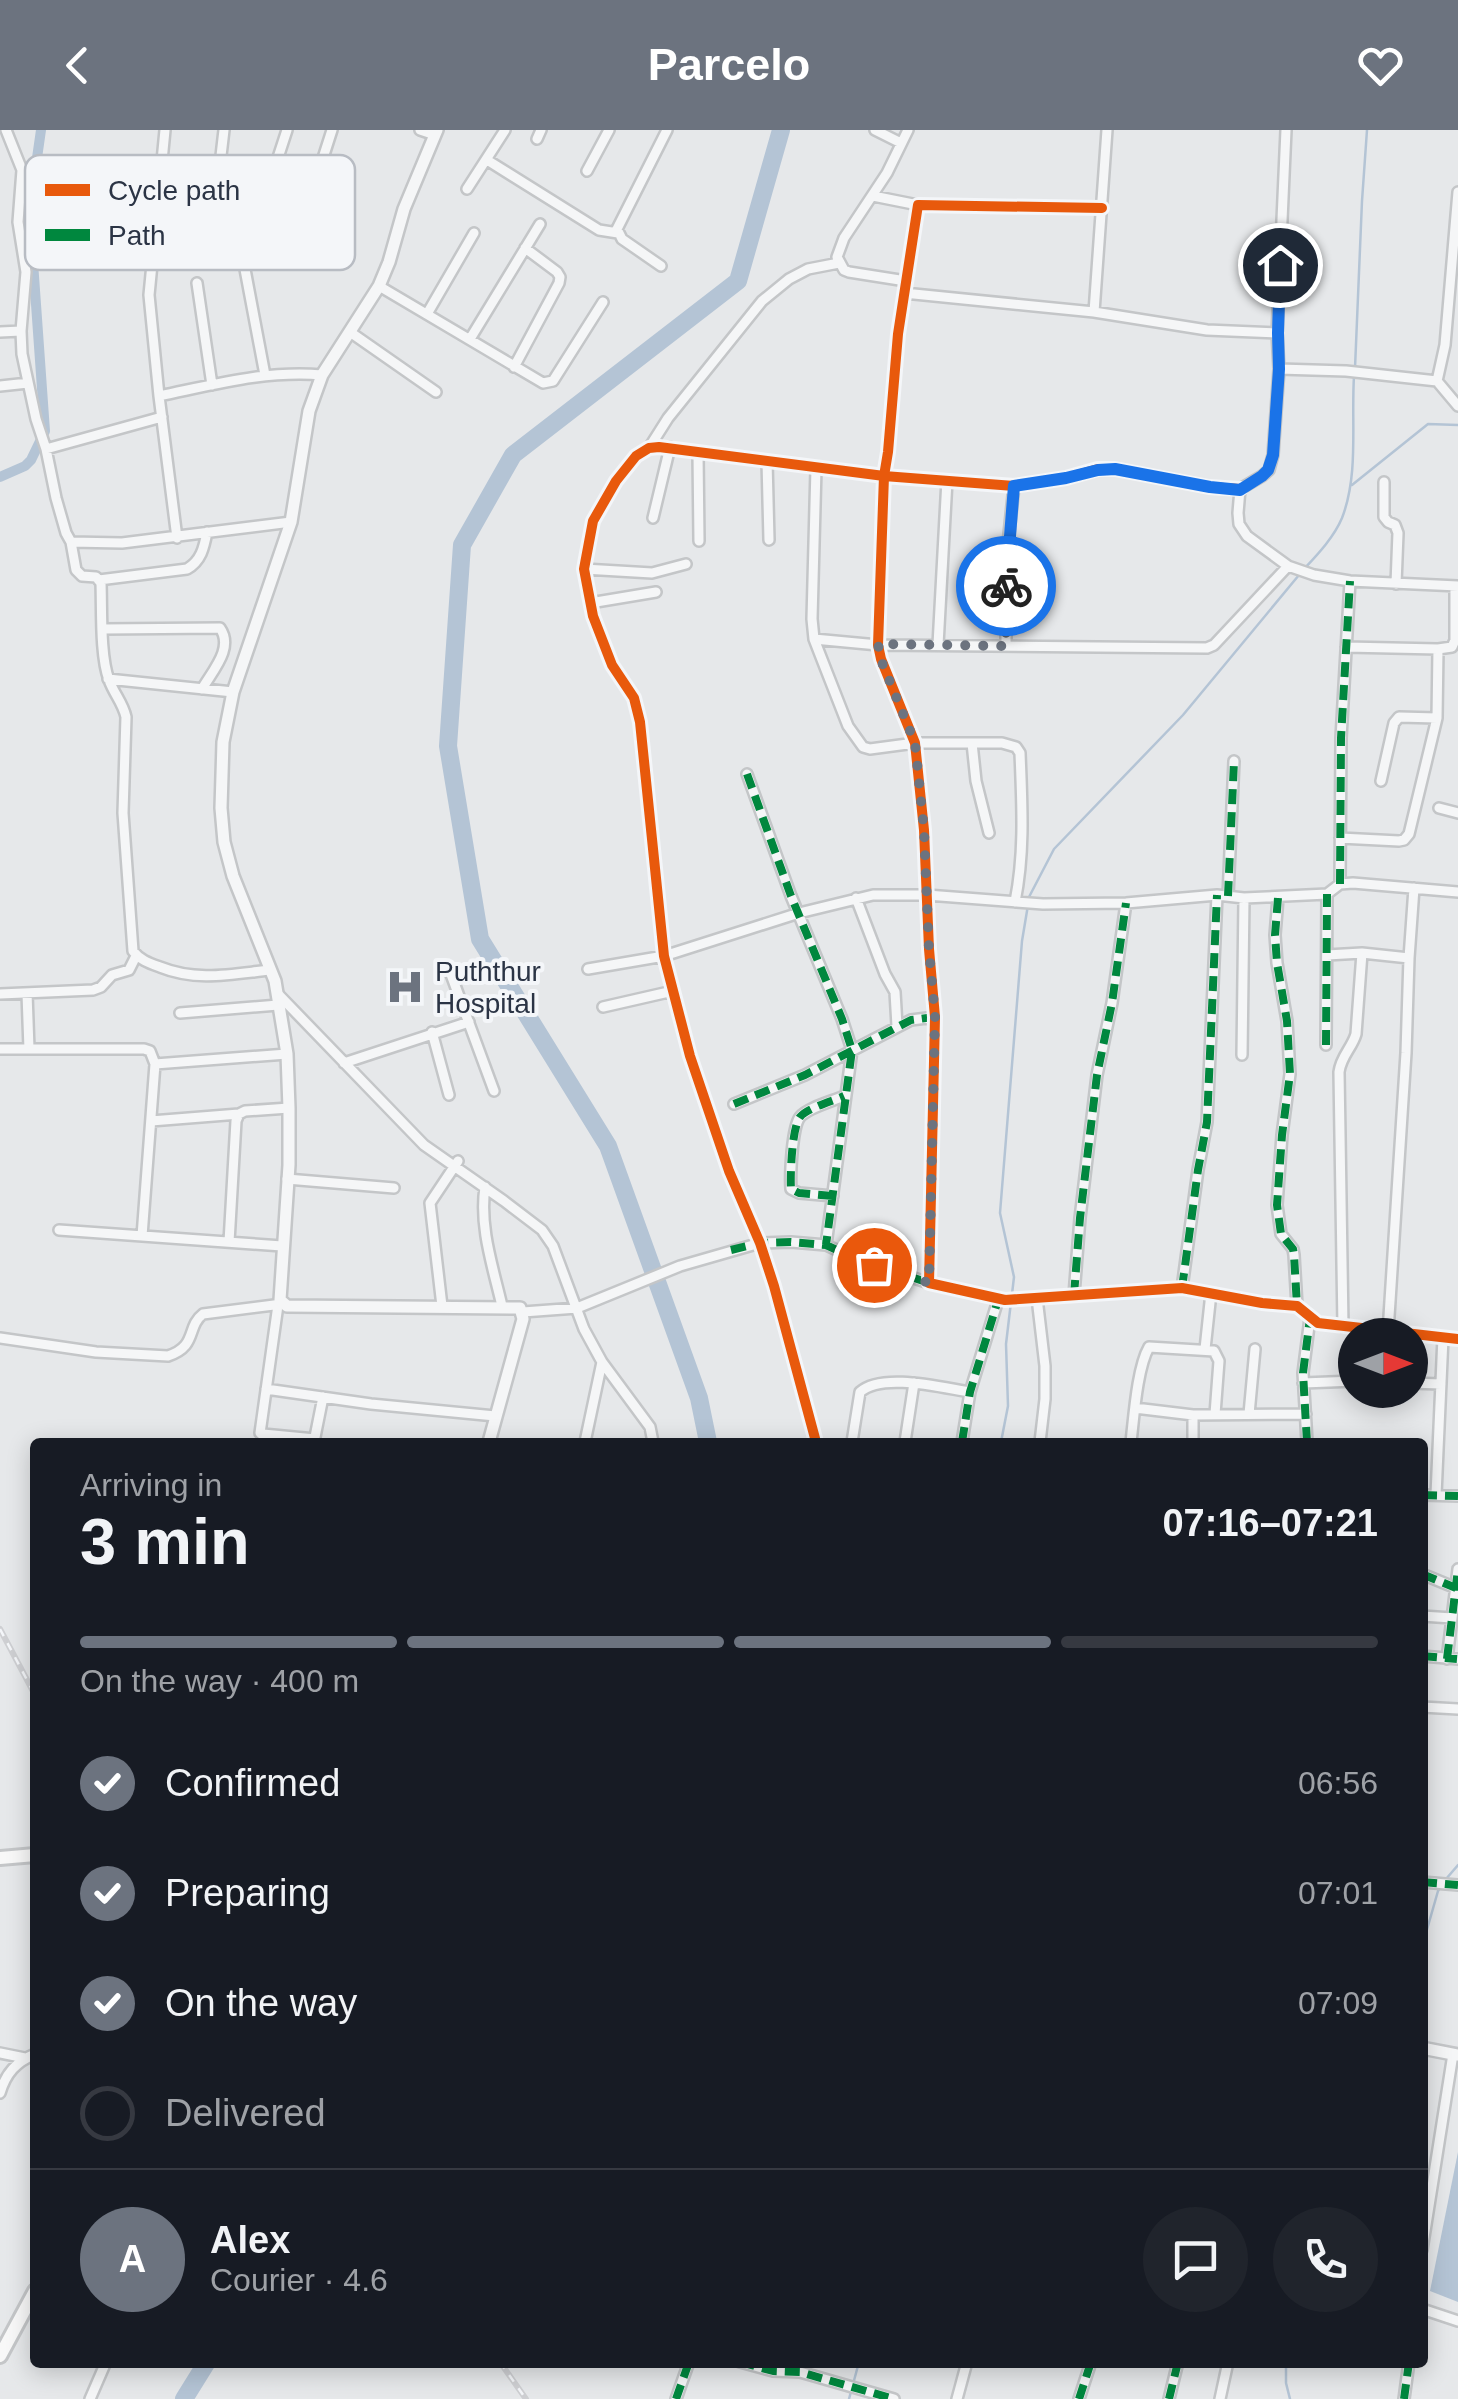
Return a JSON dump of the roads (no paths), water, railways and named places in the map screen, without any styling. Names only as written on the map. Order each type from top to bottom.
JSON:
[{"type":"main road","points":[[0,1858],[30,1856]]},
{"type":"main road","points":[[2,2348],[30,2300]]},
{"type":"street","points":[[6,130],[22,170],[18,222],[25,266]]},
{"type":"street","points":[[163,155],[165,130]]},
{"type":"street","points":[[221,155],[224,130]]},
{"type":"street","points":[[279,155],[287,130]]},
{"type":"street","points":[[324,155],[332,130]]},
{"type":"street","points":[[260,1434],[280,1305],[290,1108],[278,999],[224,842],[222,742],[233,692],[291,522],[309,411],[322,375],[390,262],[404,210],[436,132],[420,130]]},
{"type":"street","points":[[467,188],[504,130]]},
{"type":"street","points":[[587,171],[608,130]]},
{"type":"street","points":[[618,233],[667,130]]},
{"type":"street","points":[[876,130],[901,143]]},
{"type":"street","points":[[839,263],[839,248],[873,196],[908,130]]},
{"type":"street","points":[[1094,312],[1107,130]]},
{"type":"street","points":[[649,448],[884,476],[1014,486],[1115,469],[1240,490],[1262,476],[1272,463],[1279,369],[1286,130]]},
{"type":"street","points":[[487,160],[599,230],[618,233],[660,266]]},
{"type":"street","points":[[1436,381],[1445,345],[1458,192]]},
{"type":"street","points":[[873,196],[918,205],[1102,208]]},
{"type":"street","points":[[918,205],[898,334],[884,476],[878,644],[915,743],[924,830],[935,1016],[929,1283]]},
{"type":"street","points":[[470,338],[540,224]]},
{"type":"street","points":[[427,314],[474,233]]},
{"type":"street","points":[[514,367],[560,278],[558,272],[525,248]]},
{"type":"street","points":[[839,263],[850,272],[906,282]]},
{"type":"street","points":[[815,1438],[760,1243],[744,1209],[690,1056],[664,956],[640,722],[634,698],[612,665],[593,616],[584,569],[593,522],[616,481],[636,456],[649,448],[668,418],[762,301],[808,269],[839,263]]},
{"type":"street","points":[[26,270],[22,354],[77,573],[100,580],[186,569],[200,557],[207,532]]},
{"type":"street","points":[[151,270],[149,294],[159,396],[178,538]]},
{"type":"street","points":[[245,270],[265,375]]},
{"type":"street","points":[[196,283],[212,385]]},
{"type":"street","points":[[379,286],[544,384],[553,381],[603,302]]},
{"type":"street","points":[[904,294],[1094,312],[1207,330],[1278,333]]},
{"type":"street","points":[[0,332],[21,331]]},
{"type":"street","points":[[350,332],[436,392]]},
{"type":"street","points":[[1279,369],[1346,371],[1436,381],[1458,405]]},
{"type":"street","points":[[159,396],[265,375],[322,375]]},
{"type":"street","points":[[0,386],[28,383]]},
{"type":"street","points":[[43,442],[162,416]]},
{"type":"street","points":[[653,518],[670,448]]},
{"type":"street","points":[[698,454],[699,541]]},
{"type":"street","points":[[767,461],[769,540]]},
{"type":"street","points":[[816,468],[814,639],[848,726],[857,742],[870,749],[915,743],[1016,747],[1020,753],[1024,836],[1018,902]]},
{"type":"street","points":[[938,645],[947,480]]},
{"type":"street","points":[[1384,482],[1384,517],[1397,528],[1396,584]]},
{"type":"street","points":[[1006,646],[1006,562],[1014,486]]},
{"type":"street","points":[[1240,490],[1239,524],[1247,536],[1291,567],[1314,576],[1350,581],[1457,586],[1456,640],[1452,646],[1346,646]]},
{"type":"street","points":[[72,542],[178,538],[291,522]]},
{"type":"street","points":[[584,569],[652,573],[686,564]]},
{"type":"street","points":[[814,639],[878,644],[1207,648],[1291,567]]},
{"type":"street","points":[[0,994],[98,988],[112,975],[130,970],[136,956],[122,813],[126,717],[108,679],[100,580]]},
{"type":"street","points":[[1340,884],[1341,738],[1350,581]]},
{"type":"street","points":[[590,603],[656,592]]},
{"type":"street","points":[[103,628],[220,628],[225,637],[223,655],[202,689]]},
{"type":"street","points":[[1340,838],[1407,838],[1437,718],[1438,649]]},
{"type":"street","points":[[108,679],[233,692]]},
{"type":"street","points":[[1381,781],[1398,717],[1437,718]]},
{"type":"street","points":[[972,743],[976,782],[989,833]]},
{"type":"street","points":[[1182,1288],[1208,1122],[1234,761]]},
{"type":"street","points":[[747,774],[852,1050],[826,1246]]},
{"type":"street","points":[[1439,808],[1458,813]]},
{"type":"street","points":[[588,969],[664,956],[873,894],[927,894],[1043,904],[1126,903],[1223,895],[1278,898],[1327,894],[1340,884],[1353,883],[1458,892]]},
{"type":"street","points":[[1389,1318],[1414,888]]},
{"type":"street","points":[[1326,1044],[1327,894]]},
{"type":"street","points":[[856,898],[895,992],[897,1026]]},
{"type":"street","points":[[1242,1055],[1244,898]]},
{"type":"street","points":[[1278,898],[1277,963],[1287,1021],[1290,1074],[1278,1205],[1280,1234],[1293,1249],[1297,1306]]},
{"type":"street","points":[[1074,1295],[1097,1075],[1126,903]]},
{"type":"street","points":[[1344,1318],[1339,1072],[1340,1062],[1356,1034],[1362,953]]},
{"type":"street","points":[[1327,954],[1409,958]]},
{"type":"street","points":[[136,956],[167,970],[201,977],[270,970]]},
{"type":"street","points":[[449,969],[494,1091]]},
{"type":"street","points":[[603,1007],[673,991]]},
{"type":"street","points":[[27,993],[28,1049]]},
{"type":"street","points":[[180,1012],[278,999]]},
{"type":"street","points":[[278,999],[424,1146],[456,1164],[542,1230],[553,1246],[584,1329],[602,1362],[650,1428],[652,1438]]},
{"type":"street","points":[[734,1104],[805,1075],[897,1026],[935,1016]]},
{"type":"street","points":[[344,1063],[469,1022]]},
{"type":"street","points":[[432,1032],[450,1095]]},
{"type":"street","points":[[0,1049],[150,1051],[155,1064],[142,1236]]},
{"type":"street","points":[[155,1064],[287,1054]]},
{"type":"street","points":[[834,1196],[791,1189],[796,1129],[804,1114],[844,1096]]},
{"type":"street","points":[[151,1121],[290,1108]]},
{"type":"street","points":[[229,1242],[239,1114]]},
{"type":"street","points":[[442,1306],[430,1203],[456,1164]]},
{"type":"street","points":[[288,1179],[394,1188]]},
{"type":"street","points":[[484,1187],[484,1228],[502,1306]]},
{"type":"street","points":[[59,1230],[282,1246]]},
{"type":"street","points":[[0,1338],[96,1352],[168,1356],[190,1340],[195,1321],[203,1314],[280,1305],[502,1306],[523,1312],[577,1308],[731,1250],[760,1243],[791,1242],[826,1246],[929,1283],[1002,1300],[1182,1288],[1297,1306],[1318,1323],[1338,1326]]},
{"type":"street","points":[[1205,1348],[1211,1293]]},
{"type":"street","points":[[1033,1298],[1046,1366],[1041,1438]]},
{"type":"street","points":[[963,1438],[970,1392],[1002,1300]]},
{"type":"street","points":[[490,1438],[523,1312]]},
{"type":"street","points":[[1308,1438],[1303,1383],[1310,1318]]},
{"type":"street","points":[[1428,1336],[1458,1339]]},
{"type":"street","points":[[1436,1495],[1443,1337]]},
{"type":"street","points":[[1131,1438],[1144,1356],[1149,1347],[1214,1350],[1219,1361],[1215,1414]]},
{"type":"street","points":[[1250,1414],[1256,1349]]},
{"type":"street","points":[[585,1438],[602,1362]]},
{"type":"street","points":[[1303,1383],[1338,1382]]},
{"type":"street","points":[[853,1438],[860,1392],[872,1384],[914,1383],[970,1392]]},
{"type":"street","points":[[905,1438],[914,1383]]},
{"type":"street","points":[[1428,1384],[1441,1384]]},
{"type":"street","points":[[266,1389],[495,1416]]},
{"type":"street","points":[[315,1438],[323,1397]]},
{"type":"street","points":[[1134,1408],[1193,1414],[1306,1414]]},
{"type":"street","points":[[1193,1414],[1193,1438]]},
{"type":"street","points":[[260,1434],[291,1438]]},
{"type":"street","points":[[260,1434],[265,1438]]},
{"type":"street","points":[[1428,1494],[1458,1496]]},
{"type":"street","points":[[1452,1659],[1458,1568]]},
{"type":"street","points":[[1428,1576],[1456,1588]]},
{"type":"street","points":[[1428,1616],[1452,1618]]},
{"type":"street","points":[[1428,1707],[1458,1709]]},
{"type":"street","points":[[1428,1882],[1455,1885],[1458,1872]]},
{"type":"street","points":[[1428,2049],[1456,2054],[1428,2215]]},
{"type":"street","points":[[0,2052],[30,2056]]},
{"type":"street","points":[[0,2092],[7,2074],[30,2056]]},
{"type":"street","points":[[1428,2311],[1458,2321]]},
{"type":"street","points":[[90,2399],[103,2368]]},
{"type":"street","points":[[676,2399],[687,2368]]},
{"type":"street","points":[[761,2368],[800,2372],[894,2399]]},
{"type":"street","points":[[958,2399],[965,2368]]},
{"type":"street","points":[[1079,2399],[1089,2368]]},
{"type":"street","points":[[1169,2399],[1177,2368]]},
{"type":"street","points":[[1220,2399],[1227,2368]]},
{"type":"street","points":[[1404,2399],[1409,2368]]},
{"type":"water","points":[[1458,2152],[1458,2302],[1430,2291]]},
{"type":"waterway","points":[[37,155],[41,130]]},
{"type":"waterway","points":[[707,1438],[699,1398],[608,1146],[480,939],[448,746],[462,545],[513,455],[738,281],[781,130]]},
{"type":"waterway","points":[[1355,368],[1367,130]]},
{"type":"waterway","points":[[0,477],[31,460],[45,431],[34,270]]},
{"type":"waterway","points":[[1304,569],[1335,532],[1347,501],[1351,484],[1354,376]]},
{"type":"waterway","points":[[1352,485],[1428,424],[1458,425]]},
{"type":"waterway","points":[[1029,897],[1054,849],[1183,715],[1299,575]]},
{"type":"waterway","points":[[1012,1294],[1014,1277],[1000,1213],[1028,905]]},
{"type":"waterway","points":[[1002,1438],[1008,1406],[1006,1344],[1011,1302]]},
{"type":"waterway","points":[[1446,1879],[1458,1865]]},
{"type":"waterway","points":[[1428,1926],[1441,1886]]},
{"type":"waterway","points":[[184,2399],[203,2368]]},
{"type":"waterway","points":[[849,2399],[857,2368]]},
{"type":"waterway","points":[[1286,2368],[1290,2399]]},
{"type":"railway","points":[[0,1629],[30,1686]]},
{"type":"railway","points":[[504,2368],[526,2399]]},
{"type":"place","name":"Puththur Hospital","points":[[405,987]]}]
